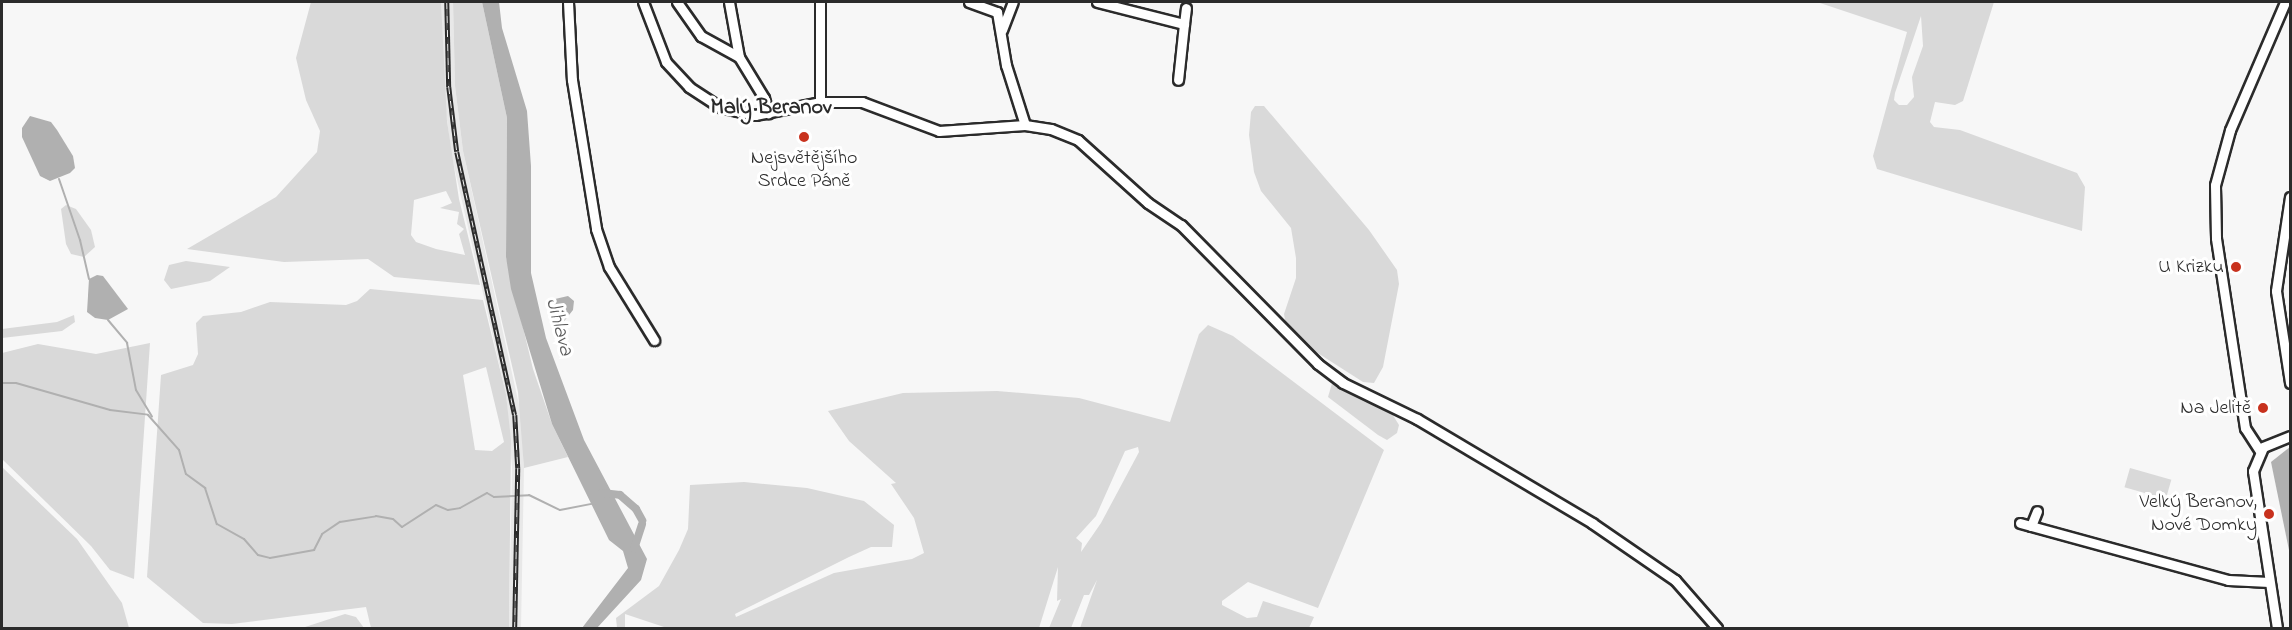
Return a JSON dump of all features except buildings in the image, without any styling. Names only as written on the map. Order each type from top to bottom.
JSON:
[{"type":"street","points":[[568,2],[572,80],[596,229],[609,267],[654,340]]},
{"type":"street","points":[[643,2],[659,49],[677,76],[720,107],[768,113],[820,102],[861,102],[948,133],[1025,125],[1068,135],[1086,146],[1148,203],[1182,225],[1295,344],[1326,370],[1418,419],[1592,523],[1675,580],[1692,596],[1717,628]]},
{"type":"street","points":[[677,2],[701,36],[739,57]]},
{"type":"street","points":[[729,2],[739,57],[757,84],[768,113]]},
{"type":"street","points":[[820,2],[820,102]]},
{"type":"street","points":[[969,2],[993,8],[1002,30],[1006,65],[1025,125]]},
{"type":"street","points":[[1002,30],[1013,2]]},
{"type":"street","points":[[1097,2],[1184,24]]},
{"type":"street","points":[[2260,451],[2245,428],[2216,238],[2215,185],[2230,130],[2285,2]]},
{"type":"street","points":[[1178,80],[1186,8]]},
{"type":"street","points":[[2290,196],[2276,291],[2290,383]]},
{"type":"street","points":[[2277,628],[2253,471],[2260,451],[2269,443],[2290,436]]},
{"type":"street","points":[[2031,526],[2037,511]]},
{"type":"street","points":[[2020,523],[2228,580],[2269,582]]},
{"type":"shaded area","points":[[311,2],[441,2],[447,121],[459,199],[480,285],[394,277],[368,259],[284,262],[187,249],[276,197],[317,152],[320,131],[306,100],[296,58]],"holes":[[[446,191],[452,203],[440,208],[459,212],[457,224],[464,229],[459,234],[465,255],[416,242],[411,235],[414,200]]]},
{"type":"shaded area","points":[[441,2],[453,2],[455,86],[463,151],[521,414],[524,468],[521,628],[509,628],[512,468],[506,394],[451,153],[443,87]]},
{"type":"shaded area","points":[[453,2],[482,2],[507,118],[506,257],[533,369],[552,424],[568,457],[524,468],[518,392],[463,151],[455,86]]},
{"type":"shaded area","points":[[1817,2],[1994,2],[1963,101],[1955,105],[1935,102],[1930,122],[1934,127],[1960,130],[2077,173],[2085,187],[2082,231],[1877,169],[1873,156],[1907,32]],"holes":[[[1921,16],[1923,46],[1912,77],[1914,97],[1907,105],[1899,105],[1894,100],[1895,93]]]},
{"type":"shaded area","points":[[1255,106],[1264,106],[1369,230],[1397,270],[1399,284],[1383,367],[1374,383],[1363,382],[1313,350],[1286,325],[1284,314],[1296,278],[1296,258],[1291,228],[1261,191],[1254,172],[1249,135],[1251,112]]},
{"type":"shaded area","points":[[66,205],[76,209],[91,230],[95,247],[84,257],[71,254],[66,244],[61,209]]},
{"type":"shaded area","points":[[186,261],[230,267],[210,281],[171,289],[164,280],[169,265]]},
{"type":"shaded area","points":[[370,289],[483,300],[506,394],[511,440],[509,628],[371,628],[366,607],[232,624],[203,623],[147,577],[161,375],[193,365],[198,354],[196,323],[203,316],[241,312],[270,302],[346,305],[357,301]],"holes":[[[486,367],[504,442],[492,451],[475,450],[463,375]]]},
{"type":"shaded area","points":[[74,315],[75,322],[62,331],[2,338],[2,329],[57,322]]},
{"type":"shaded area","points":[[1208,325],[1233,336],[1384,450],[1318,608],[1248,582],[1222,601],[1222,605],[1247,618],[1257,617],[1263,601],[1314,617],[1309,628],[1080,628],[1097,580],[1089,595],[1084,595],[1071,628],[1049,628],[1061,599],[1057,601],[1058,567],[1039,628],[667,628],[625,614],[625,628],[617,628],[616,618],[659,586],[679,550],[688,529],[690,485],[744,482],[807,488],[864,501],[894,525],[892,547],[871,547],[735,614],[736,617],[834,573],[912,559],[924,553],[914,518],[891,484],[896,483],[849,441],[828,411],[903,393],[997,391],[1079,398],[1170,422],[1199,334]],"holes":[[[1138,447],[1139,452],[1101,523],[1081,552],[1082,543],[1076,538],[1096,516],[1125,451]]]},
{"type":"shaded area","points":[[150,343],[134,579],[110,570],[91,546],[2,459],[2,353],[38,344],[96,354]]},
{"type":"shaded area","points":[[1333,380],[1389,409],[1399,425],[1397,433],[1387,440],[1328,397]]},
{"type":"shaded area","points":[[2,467],[77,539],[122,603],[129,628],[2,628]]},
{"type":"shaded area","points":[[2130,468],[2171,480],[2166,499],[2124,487]]},
{"type":"shaded area","points":[[345,614],[356,617],[364,628],[302,628]]},
{"type":"water","points":[[482,2],[499,2],[502,28],[527,111],[531,166],[531,273],[546,338],[584,440],[647,559],[641,580],[597,628],[582,628],[628,568],[623,551],[609,540],[552,424],[511,289],[506,257],[507,118]]},
{"type":"water","points":[[30,116],[51,122],[57,130],[73,156],[75,168],[70,173],[50,181],[40,176],[22,137],[22,128]]},
{"type":"water","points":[[97,275],[103,276],[128,309],[108,320],[95,318],[87,312],[89,279]]},
{"type":"water","name":"Jihlava","points":[[568,296],[574,301],[573,310],[565,320],[564,337],[556,338],[549,306],[555,299]]},
{"type":"water","points":[[2290,447],[2290,555],[2271,462]]},
{"type":"waterway","points":[[59,179],[80,240],[89,279]]},
{"type":"waterway","points":[[108,320],[127,343],[136,390],[152,417]]},
{"type":"waterway","points":[[2,383],[16,383],[110,410],[148,415],[179,450],[186,474],[205,488],[217,524],[244,539],[258,555],[270,558],[314,550],[322,534],[340,522],[376,516],[393,519],[402,527],[436,505],[448,510],[460,508],[487,493],[494,497],[529,495],[560,510],[595,503]]},
{"type":"waterway","points":[[602,493],[620,495],[636,509],[642,520]]},
{"type":"waterway","points":[[634,549],[642,524]]},
{"type":"railway","points":[[447,2],[449,87],[457,152],[515,415],[518,468],[515,628]]},
{"type":"place","name":"Nejsvětějšího Srdce Páně","points":[[804,137]]},
{"type":"place","name":"U Krizku","points":[[2236,267]]},
{"type":"place","name":"Na Jelitě","points":[[2263,408]]},
{"type":"place","name":"Velký Beranov, Nové Domky","points":[[2269,514]]},
{"type":"district","name":"Malý Beranov","points":[[771,109]]}]
